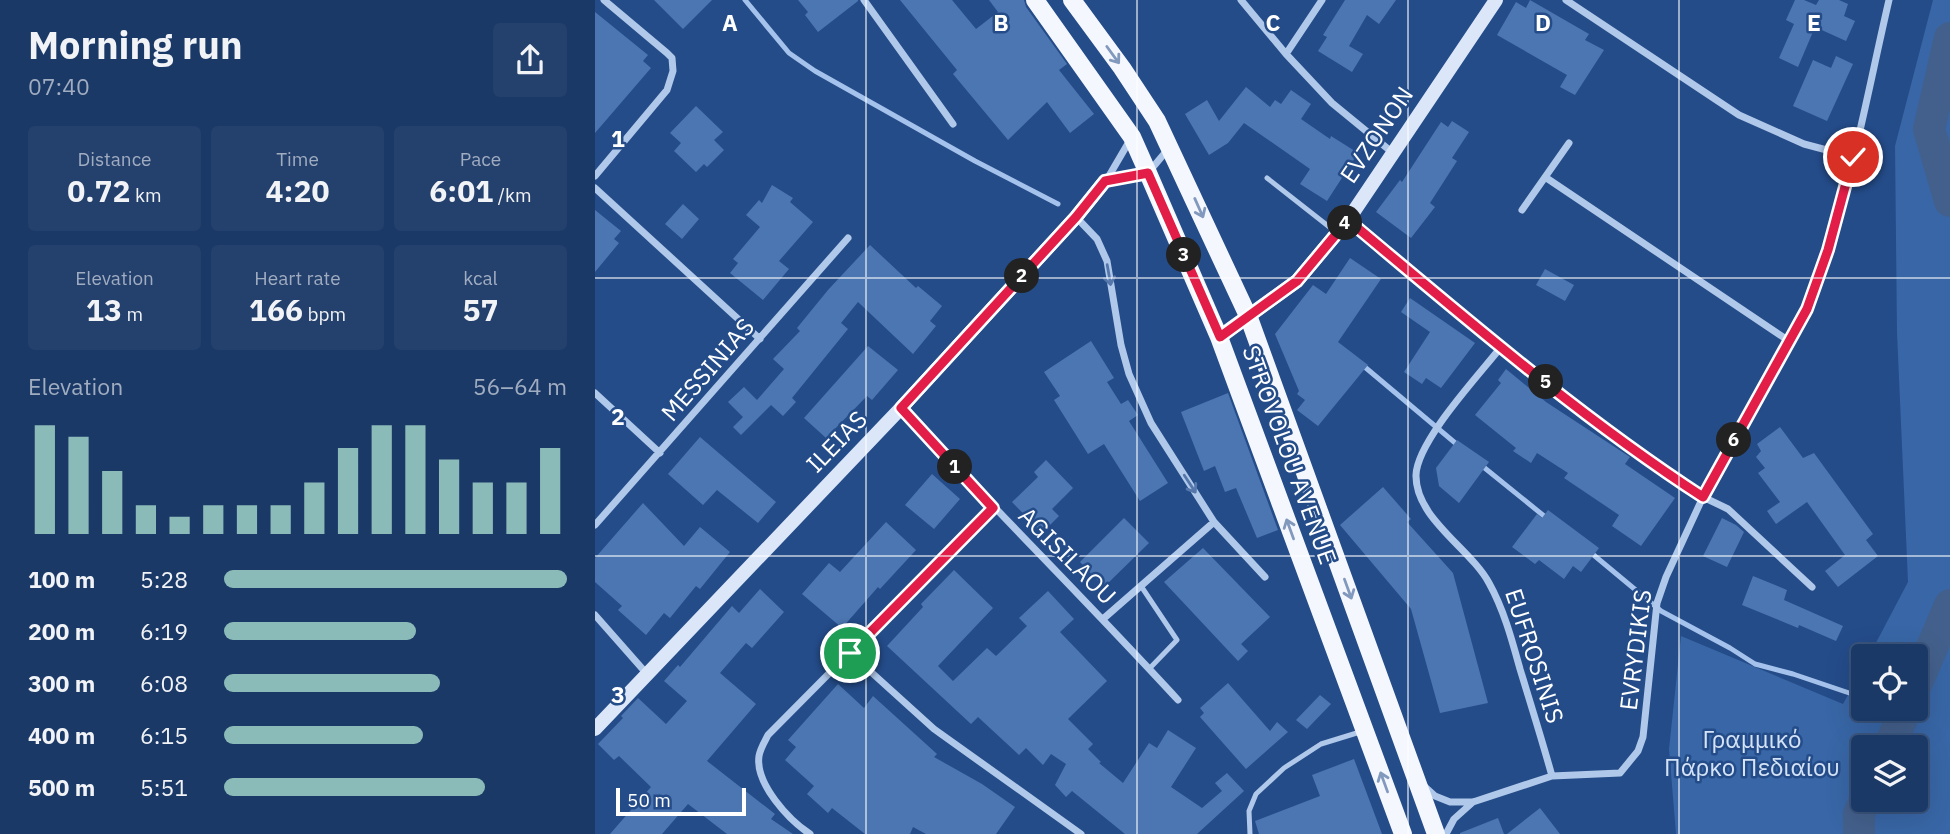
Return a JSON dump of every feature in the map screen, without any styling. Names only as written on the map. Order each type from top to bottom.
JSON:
[{"type":"main road","name":"STROVOLOU AVENUE","points":[[1035,0],[1132,137],[1148,173],[1220,337],[1403,834]]},
{"type":"main road","name":"STROVOLOU AVENUE","points":[[1072,0],[1122,68],[1170,146],[1249,318],[1436,834]]},
{"type":"street","points":[[595,176],[667,90],[673,71],[672,58],[604,0]]},
{"type":"street","points":[[864,0],[953,124]]},
{"type":"street","points":[[1241,0],[1332,103],[1393,153]]},
{"type":"street","points":[[1286,54],[1322,0]]},
{"type":"street","name":"EVZONON","points":[[1220,337],[1297,281],[1348,220],[1496,0]]},
{"type":"street","points":[[1566,0],[1739,115],[1804,144],[1853,157]]},
{"type":"street","name":"EVRYDIKIS","points":[[1473,802],[1552,776],[1620,773],[1638,751],[1646,724],[1657,603],[1703,497],[1807,309],[1818,281],[1853,157],[1889,0]]},
{"type":"street","name":"ILEIAS","points":[[595,729],[901,408],[1076,217],[1105,181],[1132,137]]},
{"type":"street","points":[[1522,210],[1569,143]]},
{"type":"street","points":[[1105,181],[1148,173],[1170,146]]},
{"type":"street","points":[[1545,177],[1789,341]]},
{"type":"street","points":[[595,188],[760,339]]},
{"type":"street","points":[[1076,217],[1097,239],[1107,261],[1121,345],[1129,374],[1151,423],[1214,522],[1265,577]]},
{"type":"street","points":[[1348,220],[1501,347],[1619,439],[1703,497],[1728,509],[1812,587]]},
{"type":"street","name":"MESSINIAS","points":[[595,524],[848,238]]},
{"type":"street","name":"EUFROSINIS","points":[[1501,347],[1426,443],[1417,464],[1417,483],[1423,503],[1439,525],[1481,570],[1493,591],[1507,624],[1552,776]]},
{"type":"street","points":[[595,393],[660,453]]},
{"type":"street","name":"AGISILAOU","points":[[901,408],[1178,700]]},
{"type":"street","points":[[810,834],[781,808],[765,785],[759,758],[768,735],[993,508]]},
{"type":"street","points":[[1103,619],[1214,522]]},
{"type":"street","points":[[595,615],[647,674]]},
{"type":"street","points":[[850,653],[934,729],[1081,834]]},
{"type":"street","points":[[1417,780],[1435,796],[1450,802],[1473,802]]},
{"type":"street","points":[[1446,834],[1454,819],[1473,802]]},
{"type":"lane","points":[[1267,178],[1337,233]]},
{"type":"lane","points":[[1141,586],[1177,640],[1149,669]]},
{"type":"lane","points":[[1250,834],[1249,811],[1257,794],[1284,768],[1321,744],[1364,731]]},
{"type":"green space","name":"Γραμμικό Πάρκο Πεδιαίου","points":[[1933,0],[1950,0],[1950,834],[1676,834],[1669,749],[1681,636],[1843,704],[1851,690],[1851,721],[1928,721],[1928,644],[1875,644],[1908,582],[1897,333],[1895,146]]},
{"type":"building","points":[[654,0],[712,0],[683,29]]},
{"type":"building","points":[[798,0],[858,1],[818,32],[805,15],[808,12]]},
{"type":"building","points":[[900,0],[952,0],[976,29],[998,12],[989,0],[1024,0],[1026,7],[1067,64],[1059,70],[1094,114],[1070,133],[1047,102],[1008,140],[953,74],[957,70]]},
{"type":"building","points":[[1345,0],[1396,0],[1379,24],[1367,15],[1349,46],[1363,54],[1352,72],[1318,51],[1327,37],[1323,35]]},
{"type":"building","points":[[1530,0],[1589,34],[1585,40],[1604,50],[1575,95],[1560,87],[1567,75],[1497,35],[1516,2],[1526,8]]},
{"type":"building","points":[[1795,0],[1816,5],[1819,0],[1839,0],[1848,4],[1844,16],[1855,21],[1846,41],[1815,27],[1798,67],[1779,58],[1794,24],[1786,20]]},
{"type":"building","points":[[595,12],[648,55],[643,61],[651,68],[595,133]]},
{"type":"building","points":[[1836,56],[1853,64],[1827,121],[1793,106],[1813,60],[1831,68]]},
{"type":"building","points":[[1246,87],[1270,107],[1275,100],[1281,104],[1291,90],[1311,104],[1301,119],[1330,139],[1331,136],[1358,153],[1327,201],[1300,184],[1310,169],[1244,123],[1228,143],[1209,155],[1185,114],[1207,100],[1219,121]]},
{"type":"building","points":[[696,106],[723,132],[714,140],[724,150],[707,167],[704,164],[696,172],[674,151],[681,143],[670,133]]},
{"type":"building","points":[[1452,121],[1469,132],[1452,158],[1457,161],[1430,203],[1435,207],[1411,238],[1376,212],[1400,180],[1402,182],[1441,122],[1448,127]]},
{"type":"building","points":[[772,185],[793,198],[790,202],[813,222],[779,261],[789,269],[763,300],[730,273],[738,263],[733,259],[760,227],[746,215],[759,200],[762,203]]},
{"type":"building","points":[[683,204],[699,219],[682,239],[665,224]]},
{"type":"building","points":[[595,210],[621,231],[614,239],[619,243],[595,272]]},
{"type":"building","points":[[870,245],[916,288],[918,286],[942,306],[930,321],[936,326],[913,354],[858,302],[841,323],[848,329],[792,398],[796,402],[783,416],[771,405],[741,435],[733,427],[743,417],[728,402],[744,387],[757,400],[784,369],[773,359],[800,331],[797,328],[828,290]]},
{"type":"building","points":[[1350,258],[1381,279],[1338,342],[1368,365],[1318,426],[1297,410],[1305,400],[1297,394],[1299,391],[1275,334],[1313,285],[1326,294]]},
{"type":"building","points":[[1545,269],[1574,285],[1565,301],[1536,285]]},
{"type":"building","points":[[1410,298],[1475,343],[1441,388],[1426,378],[1422,384],[1404,372],[1430,332],[1401,312]]},
{"type":"building","points":[[1091,341],[1114,378],[1107,382],[1121,404],[1128,400],[1138,415],[1129,421],[1168,483],[1140,501],[1104,444],[1088,454],[1054,400],[1060,396],[1044,372]]},
{"type":"building","points":[[868,346],[898,370],[872,400],[867,396],[826,438],[804,418]]},
{"type":"building","points":[[1506,369],[1546,402],[1630,457],[1625,464],[1675,498],[1641,546],[1612,526],[1619,515],[1564,478],[1568,473],[1537,453],[1531,463],[1513,451],[1516,448],[1475,415],[1501,383],[1498,380]]},
{"type":"building","points":[[1228,393],[1278,530],[1257,538],[1236,488],[1225,492],[1215,466],[1204,471],[1181,412]]},
{"type":"building","points":[[1780,427],[1803,458],[1814,453],[1873,534],[1866,540],[1878,556],[1838,587],[1825,571],[1845,555],[1807,502],[1776,524],[1767,511],[1780,502],[1758,473],[1765,468],[1756,457],[1761,451],[1757,444]]},
{"type":"building","points":[[700,437],[776,502],[758,523],[717,490],[703,505],[668,474]]},
{"type":"building","points":[[1457,440],[1489,462],[1459,503],[1439,486],[1436,468]]},
{"type":"building","points":[[1046,460],[1073,488],[1052,509],[1059,516],[1042,533],[1012,502],[1038,477],[1034,472]]},
{"type":"building","points":[[932,474],[960,499],[934,529],[905,505]]},
{"type":"building","points":[[1383,487],[1411,519],[1407,522],[1453,573],[1488,703],[1440,713],[1411,609],[1340,525]]},
{"type":"building","points":[[643,503],[684,546],[700,527],[730,552],[700,589],[696,586],[670,618],[664,613],[646,635],[618,610],[622,606],[595,582],[595,558]]},
{"type":"building","points":[[1548,510],[1599,548],[1581,572],[1573,566],[1564,579],[1539,560],[1535,564],[1512,547],[1537,514],[1542,518]]},
{"type":"building","points":[[1124,518],[1149,543],[1104,587],[1080,562]]},
{"type":"building","points":[[1722,518],[1744,532],[1727,567],[1703,556]]},
{"type":"building","points":[[886,522],[916,550],[880,589],[878,587],[842,628],[802,594],[829,563],[840,572]]},
{"type":"building","points":[[1203,548],[1270,617],[1241,644],[1248,651],[1238,661],[1164,582]]},
{"type":"building","points":[[954,570],[993,608],[938,666],[953,681],[987,648],[996,656],[1027,626],[1019,618],[1048,591],[1074,619],[1060,632],[1107,681],[1068,719],[1093,744],[1088,749],[1101,762],[1099,763],[1123,783],[1149,743],[1157,748],[1168,730],[1196,748],[1171,787],[1202,808],[1222,791],[1215,783],[1227,773],[1244,791],[1197,834],[1125,834],[1072,791],[1066,797],[1055,785],[1066,764],[1051,754],[1043,765],[1026,748],[1019,755],[978,717],[971,724],[887,646],[923,607],[921,604]]},
{"type":"building","points":[[1753,576],[1787,590],[1784,600],[1843,626],[1836,641],[1742,605]]},
{"type":"building","points":[[760,589],[784,612],[752,648],[746,643],[720,673],[756,704],[707,761],[775,814],[771,819],[793,834],[727,834],[688,804],[662,834],[610,834],[651,787],[619,756],[614,760],[598,744],[638,698],[666,724],[687,701],[664,681],[678,665],[680,667],[732,606],[739,613]]},
{"type":"building","points":[[1228,683],[1270,731],[1277,722],[1288,732],[1246,769],[1200,717],[1204,713],[1200,708]]},
{"type":"building","points":[[838,684],[864,708],[873,696],[937,754],[934,757],[982,784],[1015,807],[996,834],[926,834],[913,827],[910,834],[865,834],[832,808],[828,813],[807,794],[814,786],[785,760],[796,747],[788,740]]},
{"type":"building","points":[[1320,695],[1331,704],[1307,729],[1296,720]]},
{"type":"building","points":[[1354,759],[1382,834],[1259,834],[1255,821],[1320,796],[1312,775]]},
{"type":"building","points":[[1540,808],[1560,834],[1507,834]]},
{"type":"building","points":[[1498,818],[1504,834],[1460,834],[1460,833]]},
{"type":"waterway","points":[[745,0],[789,53],[815,71],[975,161],[1058,204]]},
{"type":"waterway","points":[[1950,38],[1929,129],[1950,201]]},
{"type":"waterway","points":[[1360,363],[1460,447]]},
{"type":"waterway","points":[[1481,465],[1549,520]]},
{"type":"waterway","points":[[1590,552],[1661,611],[1755,664],[1851,694]]},
{"type":"waterway","points":[[1928,657],[1950,605]]},
{"type":"waterway","points":[[1893,721],[1899,726]]},
{"type":"waterway","points":[[1894,735],[1901,721]]},
{"type":"waterway","points":[[1859,834],[1860,812]]},
{"type":"route","points":[[850,653],[993,508],[901,408],[1088,205],[1105,181],[1148,173],[1220,337],[1297,281],[1348,220],[1501,347],[1619,439],[1703,497],[1807,309],[1828,250],[1853,157]]}]
